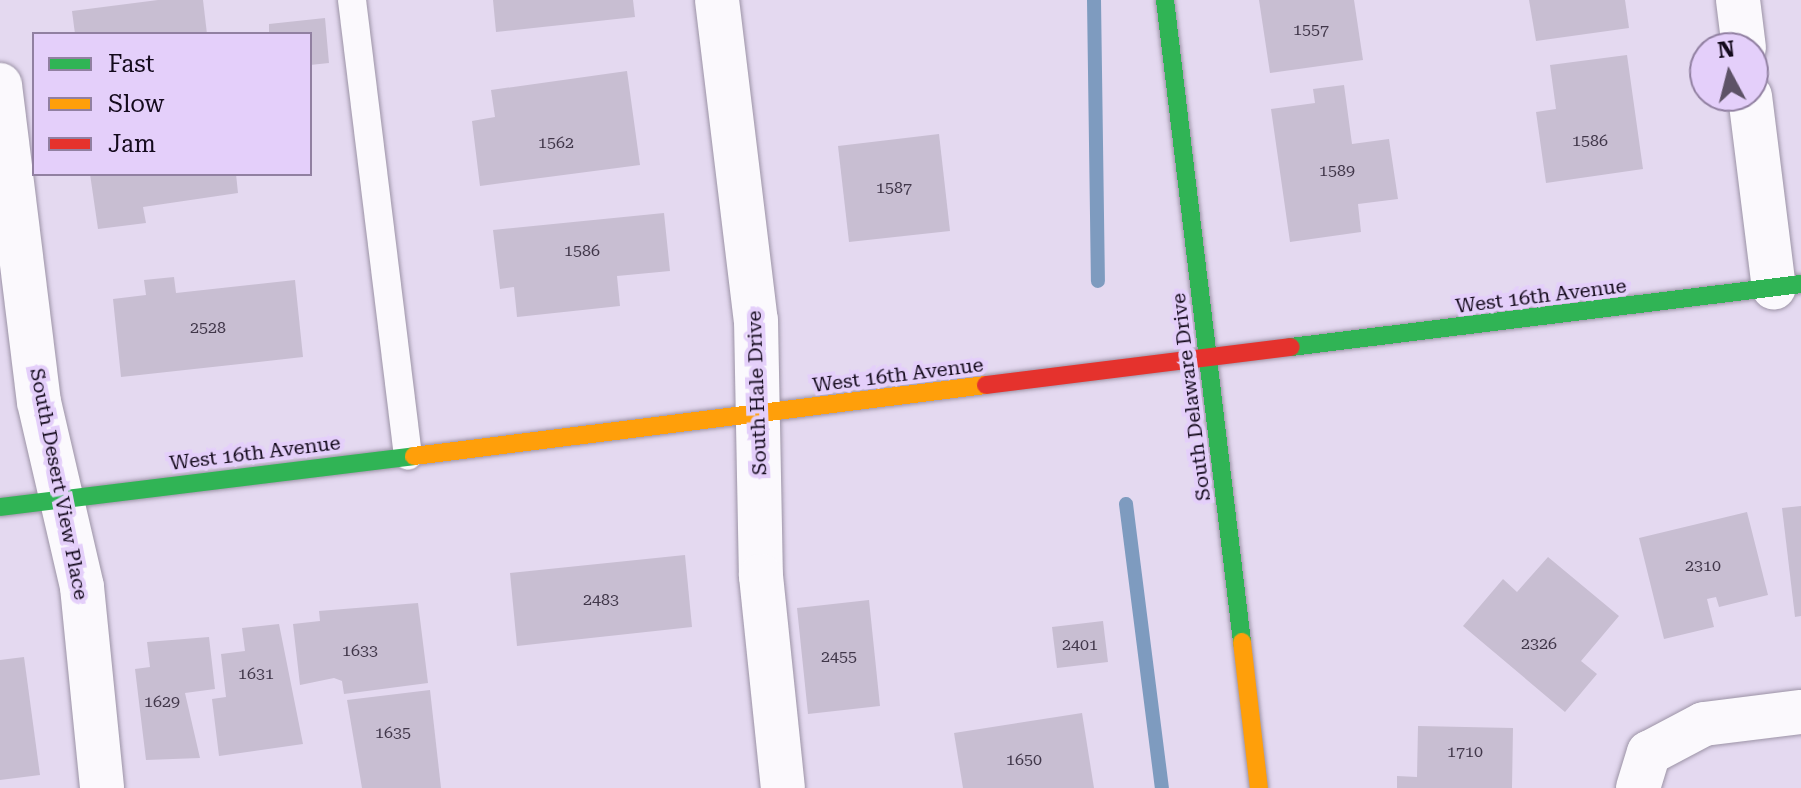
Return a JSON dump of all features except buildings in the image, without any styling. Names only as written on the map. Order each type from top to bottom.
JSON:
[{"type":"street","name":"South Hale Drive","points":[[717,0],[756,320],[761,576],[783,788]]},
{"type":"street","name":"South Delaware Drive","points":[[1165,0],[1259,788]]},
{"type":"street","points":[[1738,0],[1742,32]]},
{"type":"street","name":"South Desert View Place","points":[[0,85],[58,499],[82,587],[102,788]]},
{"type":"street","points":[[1753,112],[1787,286]]},
{"type":"street","name":"West 16th Avenue","points":[[0,507],[758,413],[1209,361],[1787,286]]},
{"type":"street","points":[[1643,770],[1704,724],[1801,712]]},
{"type":"lane","points":[[352,0],[408,456]]},
{"type":"waterway","points":[[1094,0],[1098,281]]},
{"type":"waterway","points":[[1126,504],[1162,788]]},
{"type":"traffic: fast","points":[[1165,0],[1242,642]]},
{"type":"traffic: fast","points":[[1291,347],[1801,284]]},
{"type":"traffic: fast","points":[[0,507],[414,456]]},
{"type":"traffic: slow","points":[[414,456],[986,385]]},
{"type":"traffic: slow","points":[[1242,642],[1259,788]]},
{"type":"traffic: jam","points":[[986,385],[1291,347]]}]
